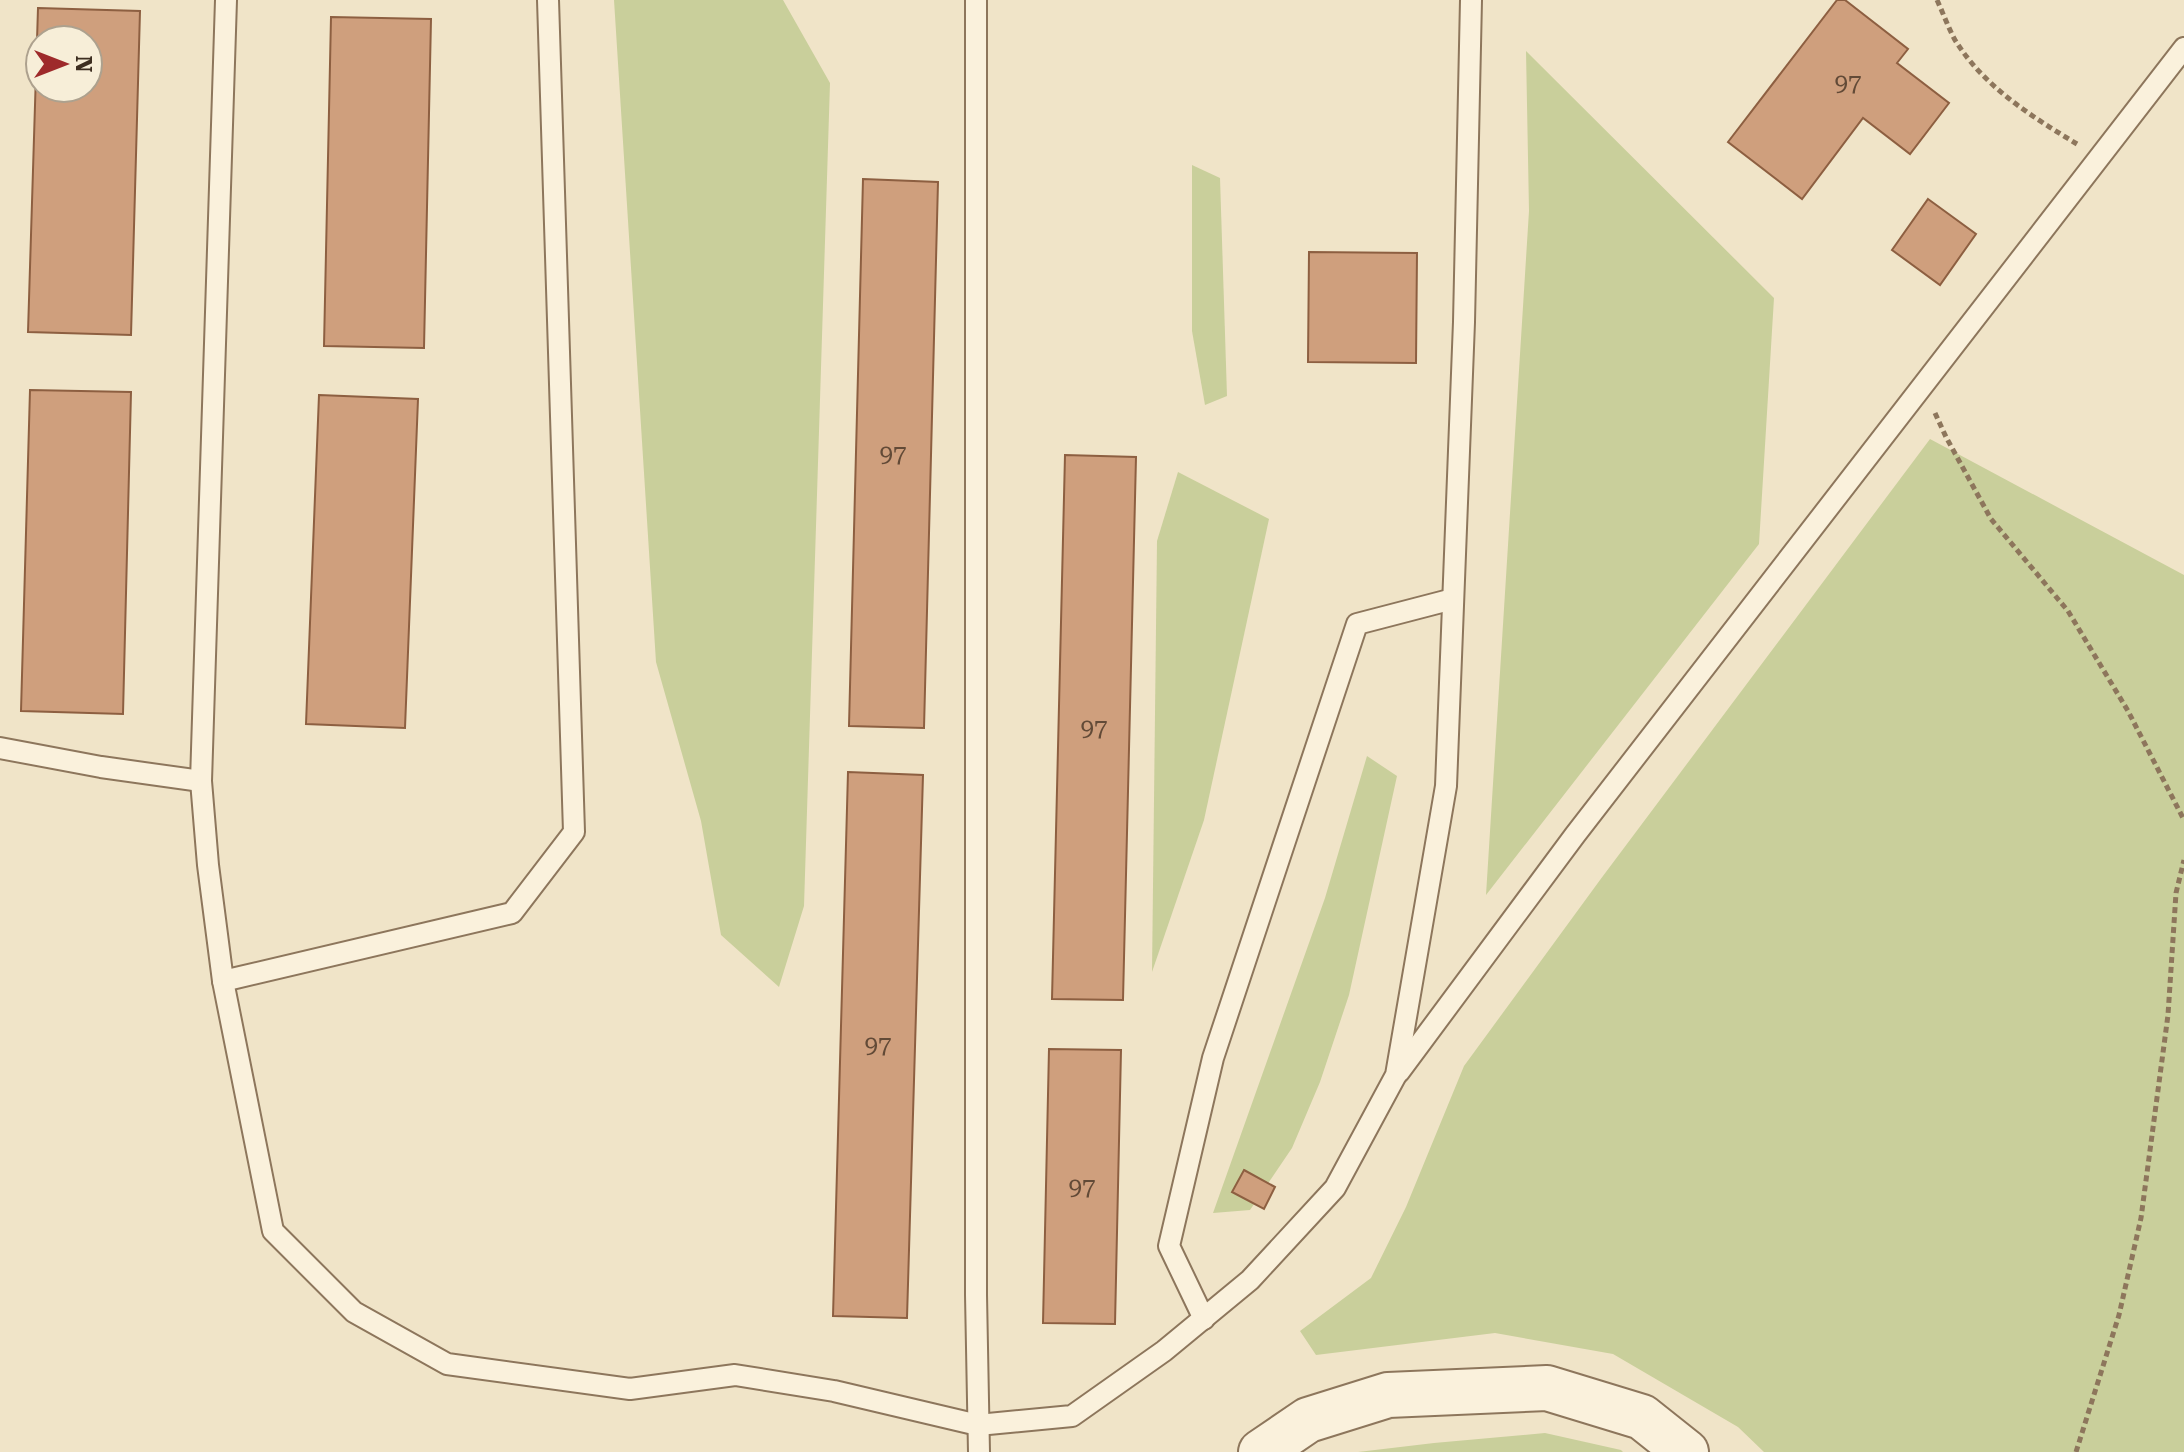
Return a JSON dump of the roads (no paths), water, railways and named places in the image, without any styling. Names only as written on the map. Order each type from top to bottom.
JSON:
[{"type":"street","points":[[1261,1452],[1308,1420],[1388,1395],[1547,1388],[1642,1417],[1686,1452]]},
{"type":"lane","points":[[226,0],[201,781],[223,981],[273,1231],[354,1312],[447,1364],[630,1389],[735,1375],[834,1391],[978,1425],[1072,1416],[1164,1351],[1250,1280],[1335,1188],[1396,1075],[1575,835],[2184,48]]},
{"type":"lane","points":[[223,981],[512,913],[574,832],[548,0]]},
{"type":"lane","points":[[976,0],[976,1295],[979,1452]]},
{"type":"lane","points":[[1396,1075],[1446,786],[1464,322],[1471,0]]},
{"type":"lane","points":[[1204,1319],[1169,1246],[1213,1058],[1357,624],[1453,599]]},
{"type":"lane","points":[[0,748],[201,781]]}]
